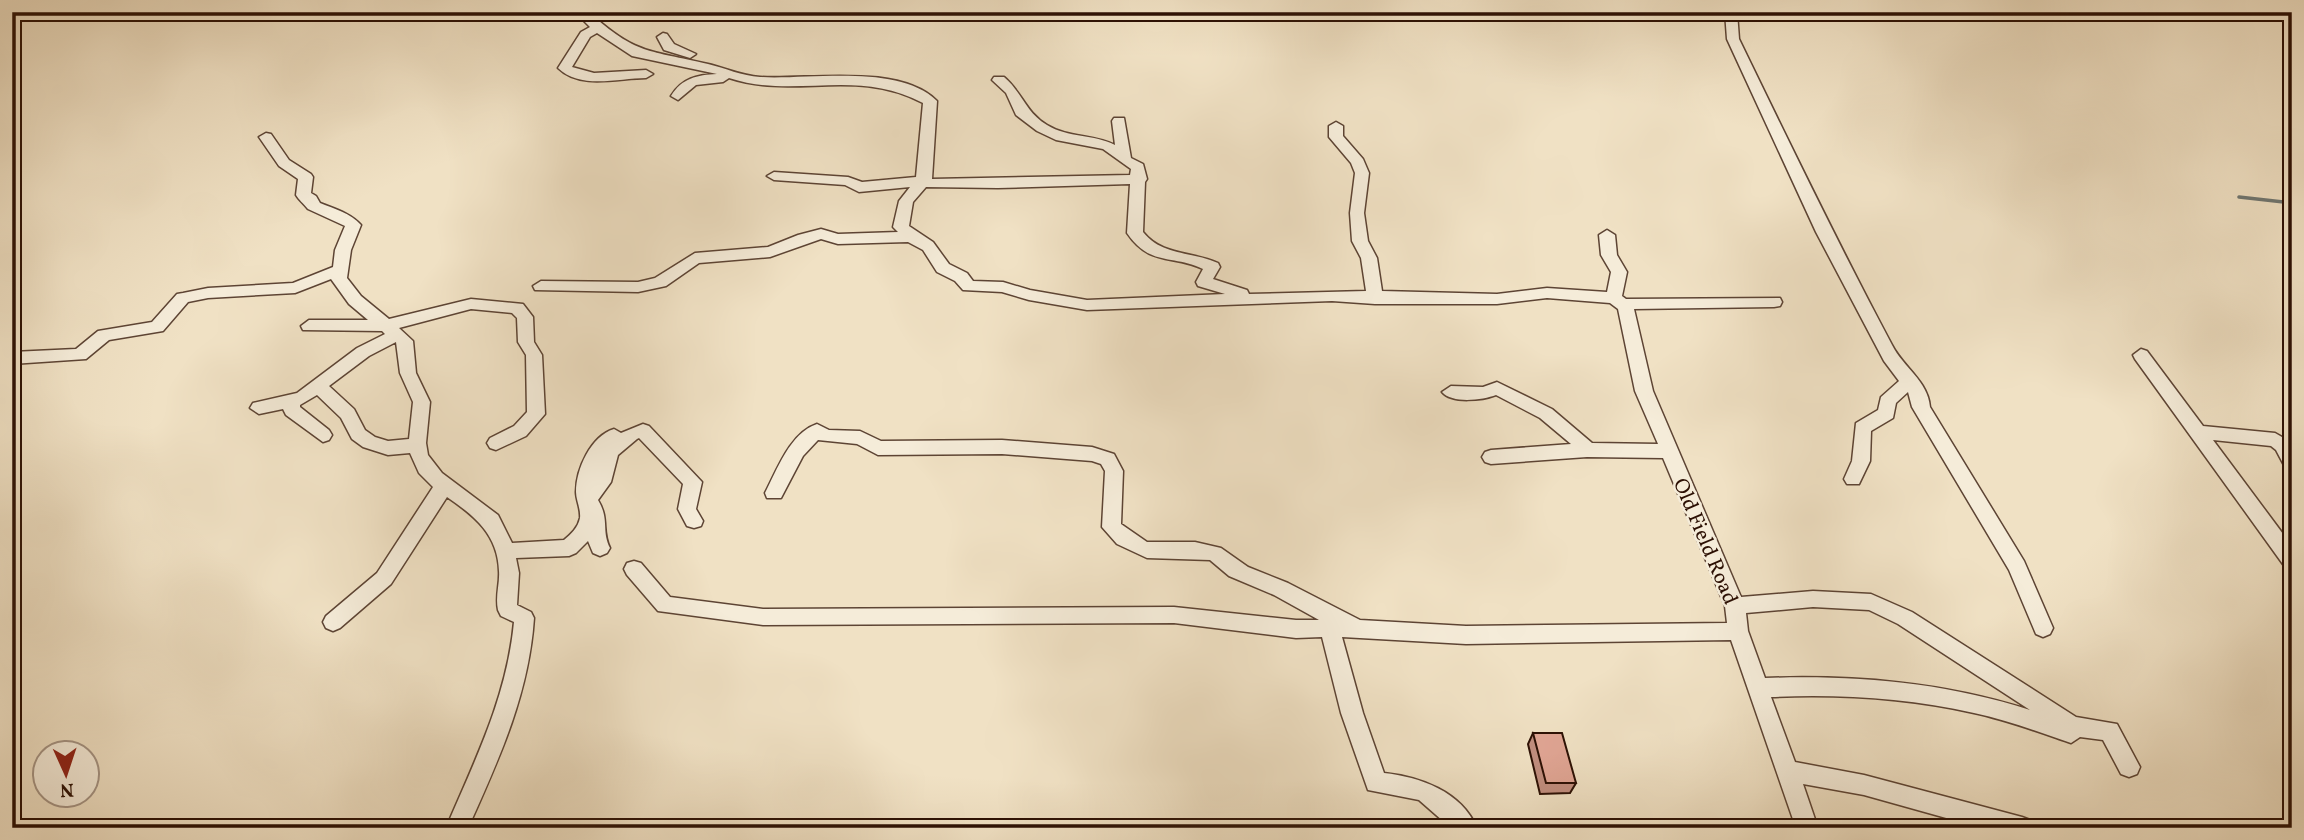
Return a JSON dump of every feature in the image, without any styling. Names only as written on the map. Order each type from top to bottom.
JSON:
[{"type":"street","points":[[581,12],[637,53],[720,70],[742,79]]},
{"type":"street","points":[[1731,12],[1733,39],[1746,60],[1783,149],[1795,166],[1824,232],[1892,361],[1920,394],[1921,407],[1927,418],[2017,567],[2043,628]]},
{"type":"street","points":[[599,27],[585,35],[565,68],[573,74],[588,76],[646,74]]},
{"type":"street","points":[[663,37],[670,47],[699,55],[720,70]]},
{"type":"street","points":[[678,96],[682,88],[695,80],[760,81],[838,77],[906,85],[930,101],[924,180],[915,187],[902,212],[901,227],[911,237],[928,246],[943,268],[961,277],[969,286],[981,289],[1003,287],[1029,295],[1087,305],[1250,299],[1497,299],[1547,293],[1632,303],[1774,302]]},
{"type":"street","points":[[999,80],[1012,91],[1021,112],[1042,128],[1060,137],[1108,146],[1124,160],[1138,167],[1140,179],[1135,233],[1140,242],[1161,255],[1205,262],[1212,267],[1204,282],[1250,299]]},
{"type":"street","points":[[1119,121],[1124,160]]},
{"type":"street","points":[[1335,126],[1336,136],[1358,162],[1363,173],[1357,213],[1360,241],[1369,258],[1374,299]]},
{"type":"street","points":[[266,137],[284,163],[306,177],[303,195],[311,199],[313,206],[340,216],[353,225],[343,250],[339,279],[355,300],[405,341],[408,375],[421,398],[418,445],[426,468],[443,488],[463,499],[497,530],[509,571],[505,598],[508,610],[524,618],[521,654],[508,714],[457,828]]},
{"type":"street","points":[[774,176],[848,181],[859,187],[924,180],[926,183],[998,184],[1140,179]]},
{"type":"street","points":[[541,286],[638,287],[660,282],[695,258],[771,252],[803,237],[821,234],[838,239],[911,237]]},
{"type":"street","name":"Old Field Road","points":[[1607,234],[1609,255],[1619,272],[1619,302],[1644,391],[1735,606],[1738,631],[1807,828]]},
{"type":"street","points":[[12,358],[80,355],[104,335],[157,327],[183,298],[208,293],[295,288],[340,270]]},
{"type":"street","points":[[259,408],[290,401],[320,388],[391,330],[471,304],[516,308],[525,317],[526,342],[534,355],[536,414],[520,430],[496,443]]},
{"type":"street","points":[[309,326],[391,330]]},
{"type":"street","points":[[2141,355],[2292,561]]},
{"type":"street","points":[[1853,479],[1861,461],[1862,428],[1887,413],[1887,401],[1910,381]]},
{"type":"street","points":[[320,388],[348,414],[358,434],[369,442],[388,448],[418,445]]},
{"type":"street","points":[[1451,392],[1484,393],[1497,388],[1544,410],[1565,425],[1587,450]]},
{"type":"street","points":[[290,401],[292,411],[323,435]]},
{"type":"street","points":[[600,548],[596,539],[597,516],[585,495],[591,462],[618,430]]},
{"type":"street","points":[[503,551],[569,548],[581,536],[589,520],[589,499],[602,482],[610,452],[631,434],[643,430],[693,482],[687,509],[694,521]]},
{"type":"street","points":[[774,493],[805,438],[817,431],[827,436],[860,438],[878,448],[1002,447],[1092,454],[1108,459],[1114,471],[1111,527],[1136,549],[1211,552],[1224,558],[1233,569],[1280,589],[1339,621],[1367,628]]},
{"type":"street","points":[[2195,432],[2283,440],[2283,446],[2292,464]]},
{"type":"street","points":[[1491,457],[1587,450],[1668,450]]},
{"type":"street","points":[[332,622],[366,597],[388,573],[423,515],[443,488]]},
{"type":"street","points":[[634,569],[665,605],[751,616],[1174,615],[1331,630],[1367,628],[1466,635],[1738,631]]},
{"type":"street","points":[[1735,606],[1813,598],[1871,602],[1905,618],[2073,726],[2109,731]]},
{"type":"street","points":[[1331,630],[1352,713],[1376,783],[1418,786],[1446,806],[1466,828]]},
{"type":"street","points":[[1757,688],[1826,685],[1893,690],[1965,701],[2074,734],[2109,731]]},
{"type":"street","points":[[2109,731],[2129,767]]},
{"type":"street","points":[[1787,771],[1864,785],[2022,828]]},
{"type":"building","points":[[1533,733],[1562,733],[1576,783],[1546,783]]},
{"type":"waterway","points":[[2239,197],[2292,203]]}]
